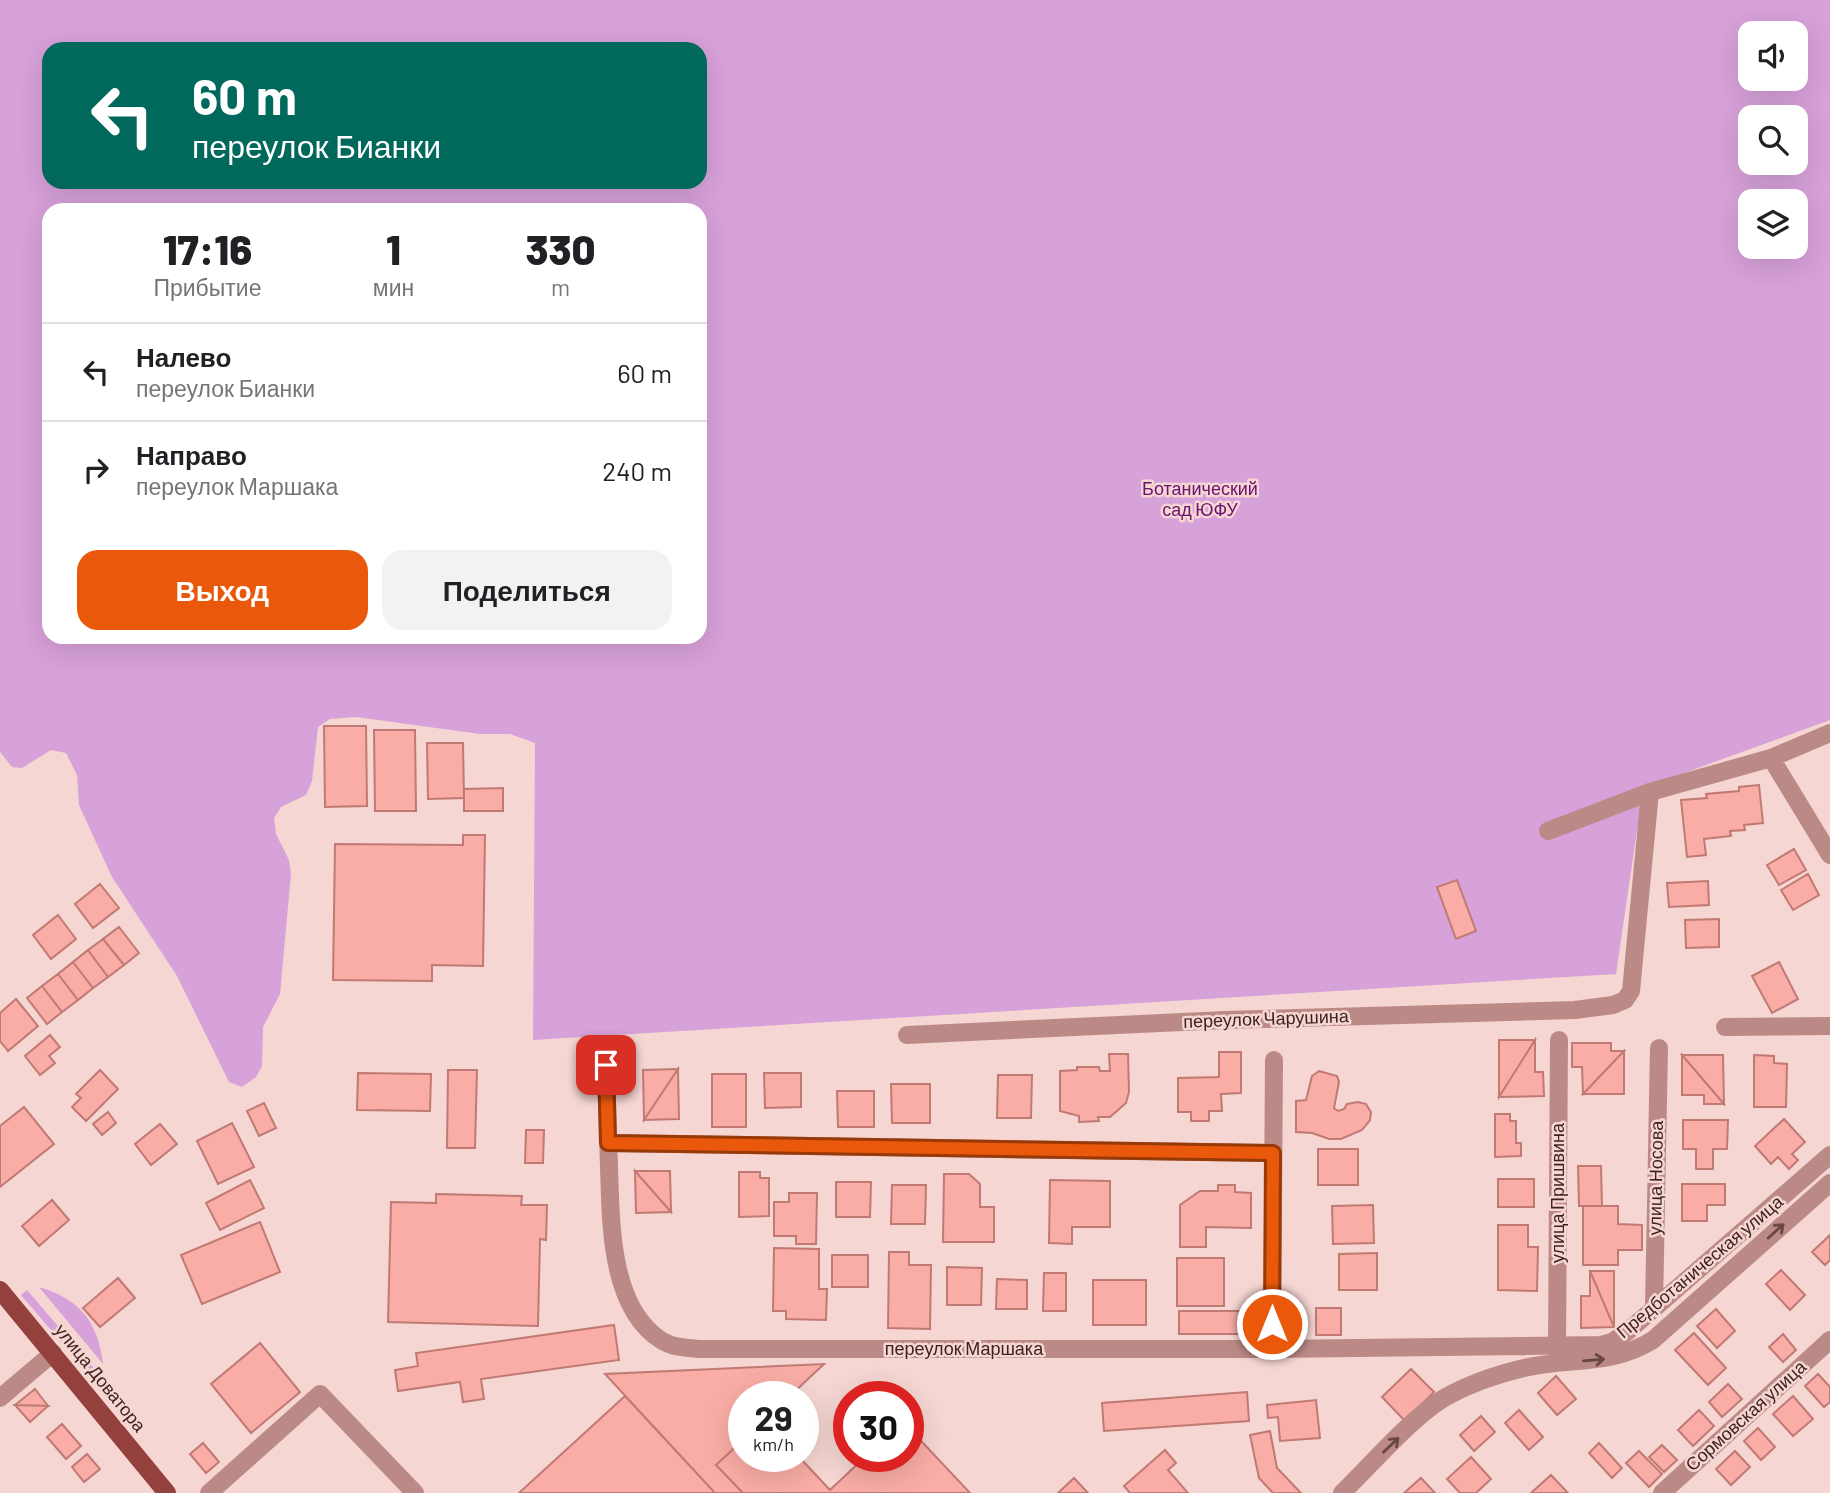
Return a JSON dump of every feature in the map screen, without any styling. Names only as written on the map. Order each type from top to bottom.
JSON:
[{"type":"main road","name":"улица Доватора","points":[[0,1290],[167,1493]]},
{"type":"street","points":[[1548,831],[1650,792],[1770,758],[1830,733]]},
{"type":"street","points":[[1770,758],[1830,855]]},
{"type":"street","name":"переулок Чарушина","points":[[907,1035],[1225,1020],[1575,1010],[1613,1005],[1625,1000],[1631,991],[1650,792]]},
{"type":"street","points":[[1725,1027],[1830,1026]]},
{"type":"street","name":"улица Пришвина","points":[[1556,1346],[1559,1040]]},
{"type":"street","name":"улица Носова","points":[[1654,1307],[1659,1048]]},
{"type":"street","points":[[1272,1349],[1274,1060]]},
{"type":"street","name":"переулок Маршака","points":[[606,1065],[612,1240],[623,1283],[635,1312],[648,1330],[662,1341],[677,1347],[1272,1349],[1556,1346]]},
{"type":"street","points":[[608,1143],[1273,1153]]},
{"type":"street","name":"Предботаническая улица","points":[[1556,1346],[1601,1345],[1628,1332],[1830,1155]]},
{"type":"street","name":"Предботаническая улица","points":[[1342,1493],[1424,1413],[1444,1398],[1522,1368],[1603,1360],[1631,1352],[1653,1340],[1830,1182]]},
{"type":"street","name":"Сормовская улица","points":[[1662,1493],[1830,1340]]},
{"type":"street","points":[[0,1398],[53,1353]]},
{"type":"street","points":[[209,1493],[320,1394],[415,1493]]},
{"type":"green space","name":"Ботанический сад ЮФУ","points":[[0,0],[1830,0],[1830,720],[1651,785],[1641,803],[1616,974],[533,1040],[535,743],[510,734],[480,734],[356,717],[330,719],[318,727],[312,781],[306,795],[281,807],[274,818],[276,834],[289,860],[291,874],[280,994],[263,1027],[262,1066],[256,1077],[242,1087],[229,1082],[177,976],[112,877],[79,805],[77,775],[66,753],[51,750],[22,768],[12,767],[0,752]]},
{"type":"green space","points":[[39,1287],[66,1298],[84,1314],[97,1336],[103,1364]]},
{"type":"green space","points":[[27,1290],[99,1374],[93,1379],[21,1295]]},
{"type":"building","points":[[324,726],[366,726],[367,806],[325,807]]},
{"type":"building","points":[[374,730],[415,730],[416,811],[375,811]]},
{"type":"building","points":[[427,743],[463,743],[464,798],[428,799]]},
{"type":"building","points":[[1759,785],[1763,823],[1744,825],[1745,830],[1730,831],[1731,836],[1704,839],[1706,855],[1687,857],[1681,800],[1707,798],[1706,794],[1739,791],[1739,787]]},
{"type":"building","points":[[503,788],[503,811],[464,811],[464,789]]},
{"type":"building","points":[[463,835],[485,835],[483,966],[432,965],[432,981],[333,980],[335,844],[463,845]]},
{"type":"building","points":[[1794,849],[1806,870],[1779,885],[1767,865]]},
{"type":"building","points":[[1808,874],[1819,895],[1793,910],[1781,890]]},
{"type":"building","points":[[1457,880],[1476,931],[1456,939],[1437,887]]},
{"type":"building","points":[[1708,881],[1709,905],[1669,907],[1667,883]]},
{"type":"building","points":[[100,884],[119,908],[93,928],[75,904]]},
{"type":"building","points":[[58,915],[76,939],[51,959],[33,935]]},
{"type":"building","points":[[1719,919],[1719,947],[1686,948],[1685,920]]},
{"type":"building","points":[[119,927],[139,953],[124,965],[103,939]]},
{"type":"building","points":[[103,939],[124,965],[108,977],[88,950]]},
{"type":"building","points":[[88,950],[108,977],[93,988],[73,962]]},
{"type":"building","points":[[73,962],[93,988],[78,1000],[58,974]]},
{"type":"building","points":[[1779,962],[1798,999],[1772,1013],[1752,976]]},
{"type":"building","points":[[58,974],[78,1000],[62,1012],[42,986]]},
{"type":"building","points":[[42,986],[62,1012],[47,1024],[27,998]]},
{"type":"building","points":[[16,999],[38,1026],[8,1051],[0,1041],[0,1013]]},
{"type":"building","points":[[50,1035],[60,1047],[49,1056],[55,1063],[40,1075],[25,1056]]},
{"type":"building","points":[[1499,1040],[1535,1040],[1499,1097]]},
{"type":"building","points":[[1535,1040],[1535,1072],[1543,1072],[1544,1096],[1499,1097]]},
{"type":"building","points":[[1572,1043],[1611,1043],[1611,1051],[1624,1051],[1583,1094],[1582,1067],[1572,1067]]},
{"type":"building","points":[[1624,1051],[1624,1094],[1583,1094]]},
{"type":"building","points":[[1219,1052],[1241,1052],[1241,1093],[1221,1094],[1222,1111],[1209,1111],[1209,1121],[1191,1121],[1191,1112],[1178,1112],[1178,1078],[1219,1077]]},
{"type":"building","points":[[1109,1054],[1128,1054],[1129,1092],[1126,1103],[1110,1117],[1098,1117],[1099,1121],[1079,1122],[1079,1116],[1060,1111],[1060,1071],[1077,1070],[1077,1067],[1099,1067],[1100,1071],[1110,1071]]},
{"type":"building","points":[[1682,1055],[1724,1104],[1704,1104],[1704,1095],[1682,1095]]},
{"type":"building","points":[[1682,1055],[1723,1055],[1724,1104]]},
{"type":"building","points":[[1754,1055],[1774,1056],[1774,1063],[1787,1064],[1786,1107],[1754,1107]]},
{"type":"building","points":[[678,1069],[679,1119],[644,1120]]},
{"type":"building","points":[[678,1069],[644,1120],[643,1070]]},
{"type":"building","points":[[100,1070],[118,1089],[86,1121],[72,1107],[81,1098],[76,1094]]},
{"type":"building","points":[[448,1070],[477,1070],[475,1148],[447,1148]]},
{"type":"building","points":[[1319,1071],[1337,1076],[1339,1082],[1334,1108],[1338,1111],[1344,1109],[1347,1104],[1366,1104],[1371,1112],[1370,1120],[1362,1130],[1341,1139],[1296,1132],[1296,1101],[1306,1100],[1312,1076]]},
{"type":"building","points":[[358,1073],[431,1074],[430,1111],[357,1110]]},
{"type":"building","points":[[764,1073],[801,1073],[801,1107],[765,1108]]},
{"type":"building","points":[[712,1074],[746,1074],[746,1127],[712,1127]]},
{"type":"building","points":[[998,1075],[1032,1075],[1031,1118],[997,1118]]},
{"type":"building","points":[[891,1084],[930,1084],[930,1123],[892,1123]]},
{"type":"building","points":[[837,1091],[874,1091],[874,1127],[838,1127]]},
{"type":"building","points":[[264,1103],[276,1128],[259,1136],[247,1111]]},
{"type":"building","points":[[24,1107],[54,1144],[0,1187],[0,1126]]},
{"type":"building","points":[[108,1112],[116,1123],[102,1135],[93,1124]]},
{"type":"building","points":[[1495,1114],[1510,1114],[1510,1121],[1516,1121],[1516,1143],[1521,1143],[1521,1156],[1495,1157]]},
{"type":"building","points":[[1784,1119],[1805,1142],[1792,1154],[1798,1160],[1789,1169],[1778,1157],[1771,1164],[1755,1146]]},
{"type":"building","points":[[1683,1120],[1728,1120],[1727,1149],[1713,1149],[1713,1169],[1696,1169],[1696,1149],[1683,1149]]},
{"type":"building","points":[[232,1123],[254,1167],[218,1184],[197,1141]]},
{"type":"building","points":[[160,1124],[177,1144],[151,1165],[135,1144]]},
{"type":"building","points":[[526,1130],[544,1130],[543,1163],[525,1163]]},
{"type":"building","points":[[1318,1149],[1358,1149],[1358,1185],[1318,1185]]},
{"type":"building","points":[[1578,1166],[1601,1166],[1602,1206],[1579,1206]]},
{"type":"building","points":[[635,1171],[670,1171],[671,1212]]},
{"type":"building","points":[[635,1171],[671,1212],[636,1213]]},
{"type":"building","points":[[739,1172],[760,1172],[760,1178],[769,1178],[769,1216],[739,1217]]},
{"type":"building","points":[[944,1174],[969,1174],[980,1184],[980,1207],[994,1207],[994,1242],[943,1242]]},
{"type":"building","points":[[1498,1179],[1534,1179],[1534,1207],[1498,1207]]},
{"type":"building","points":[[250,1180],[264,1208],[220,1230],[206,1203]]},
{"type":"building","points":[[1050,1180],[1110,1181],[1110,1227],[1072,1227],[1072,1244],[1049,1243]]},
{"type":"building","points":[[836,1182],[871,1182],[870,1217],[836,1217]]},
{"type":"building","points":[[1682,1184],[1725,1184],[1725,1205],[1707,1205],[1707,1221],[1682,1221]]},
{"type":"building","points":[[892,1185],[926,1185],[925,1224],[891,1224]]},
{"type":"building","points":[[1218,1185],[1235,1185],[1235,1192],[1251,1193],[1251,1228],[1206,1227],[1206,1247],[1180,1247],[1180,1205],[1200,1191],[1218,1191]]},
{"type":"building","points":[[789,1193],[817,1193],[816,1244],[796,1244],[796,1236],[774,1236],[774,1202],[789,1202]]},
{"type":"building","points":[[436,1194],[522,1196],[521,1205],[547,1205],[546,1240],[540,1239],[538,1326],[388,1322],[391,1202],[436,1203]]},
{"type":"building","points":[[52,1200],[69,1220],[39,1246],[22,1226]]},
{"type":"building","points":[[1373,1205],[1374,1243],[1333,1244],[1332,1206]]},
{"type":"building","points":[[1583,1206],[1618,1206],[1618,1224],[1642,1225],[1642,1250],[1618,1250],[1618,1265],[1583,1265]]},
{"type":"building","points":[[260,1222],[280,1272],[202,1304],[181,1255]]},
{"type":"building","points":[[1498,1225],[1528,1225],[1528,1247],[1538,1247],[1537,1291],[1498,1290]]},
{"type":"building","points":[[1830,1235],[1830,1260],[1825,1265],[1812,1252]]},
{"type":"building","points":[[774,1248],[819,1249],[819,1289],[827,1289],[826,1320],[786,1319],[786,1311],[773,1311]]},
{"type":"building","points":[[889,1252],[909,1252],[909,1265],[931,1265],[930,1329],[888,1328]]},
{"type":"building","points":[[1377,1253],[1377,1290],[1339,1290],[1339,1254]]},
{"type":"building","points":[[832,1255],[868,1255],[868,1287],[832,1287]]},
{"type":"building","points":[[1177,1258],[1224,1258],[1224,1306],[1177,1306]]},
{"type":"building","points":[[947,1267],[982,1268],[981,1305],[947,1305]]},
{"type":"building","points":[[1781,1270],[1805,1295],[1790,1310],[1766,1284]]},
{"type":"building","points":[[1590,1271],[1614,1327],[1581,1328],[1581,1296],[1590,1296]]},
{"type":"building","points":[[1590,1271],[1614,1271],[1614,1327]]},
{"type":"building","points":[[1044,1273],[1066,1273],[1066,1311],[1043,1311]]},
{"type":"building","points":[[118,1278],[135,1298],[100,1327],[83,1308]]},
{"type":"building","points":[[997,1279],[1027,1280],[1027,1309],[996,1309]]},
{"type":"building","points":[[1093,1280],[1146,1280],[1146,1325],[1093,1325]]},
{"type":"building","points":[[1316,1308],[1341,1308],[1341,1335],[1316,1335]]},
{"type":"building","points":[[1716,1309],[1735,1331],[1717,1348],[1697,1326]]},
{"type":"building","points":[[1179,1311],[1264,1311],[1264,1334],[1179,1334]]},
{"type":"building","points":[[614,1325],[619,1360],[481,1379],[484,1399],[463,1402],[460,1382],[398,1391],[395,1370],[418,1366],[416,1353]]},
{"type":"building","points":[[1694,1333],[1726,1368],[1708,1385],[1675,1350]]},
{"type":"building","points":[[1783,1334],[1796,1350],[1783,1362],[1769,1347]]},
{"type":"building","points":[[260,1343],[300,1392],[251,1433],[211,1384]]},
{"type":"building","points":[[824,1364],[806,1381],[728,1381],[728,1454],[716,1465],[743,1493],[715,1493],[605,1374]]},
{"type":"building","points":[[1411,1369],[1434,1392],[1405,1421],[1382,1397]]},
{"type":"building","points":[[1818,1374],[1830,1387],[1830,1402],[1824,1407],[1805,1386]]},
{"type":"building","points":[[1556,1376],[1576,1399],[1557,1415],[1538,1393]]},
{"type":"building","points":[[1728,1384],[1742,1399],[1722,1417],[1709,1402]]},
{"type":"building","points":[[35,1389],[48,1406],[15,1405]]},
{"type":"building","points":[[1247,1392],[1249,1421],[1104,1431],[1102,1403]]},
{"type":"building","points":[[625,1396],[715,1493],[519,1493]]},
{"type":"building","points":[[1793,1396],[1813,1419],[1793,1436],[1773,1414]]},
{"type":"building","points":[[1316,1400],[1320,1438],[1280,1441],[1278,1417],[1268,1418],[1267,1405]]},
{"type":"building","points":[[15,1405],[48,1406],[30,1422]]},
{"type":"building","points":[[1519,1410],[1543,1437],[1529,1450],[1505,1423]]},
{"type":"building","points":[[1699,1410],[1714,1426],[1693,1446],[1678,1430]]},
{"type":"building","points":[[1481,1416],[1495,1432],[1474,1451],[1460,1435]]},
{"type":"building","points":[[62,1424],[81,1446],[66,1459],[47,1437]]},
{"type":"building","points":[[1758,1428],[1775,1447],[1761,1460],[1744,1441]]},
{"type":"building","points":[[1270,1431],[1277,1468],[1301,1493],[1273,1493],[1259,1478],[1250,1435]]},
{"type":"building","points":[[203,1443],[219,1462],[206,1473],[190,1454]]},
{"type":"building","points":[[1599,1443],[1622,1468],[1612,1478],[1589,1453]]},
{"type":"building","points":[[924,1444],[970,1493],[743,1493],[716,1465],[728,1454],[728,1472],[813,1472],[830,1490],[849,1472],[924,1472]]},
{"type":"building","points":[[1662,1445],[1677,1460],[1664,1472],[1649,1457]]},
{"type":"building","points":[[1165,1450],[1176,1463],[1168,1470],[1188,1493],[1130,1493],[1124,1486]]},
{"type":"building","points":[[1639,1451],[1662,1474],[1649,1487],[1626,1463]]},
{"type":"building","points":[[1735,1451],[1750,1467],[1731,1485],[1716,1469]]},
{"type":"building","points":[[87,1454],[100,1469],[84,1482],[72,1467]]},
{"type":"building","points":[[1471,1457],[1491,1479],[1476,1493],[1460,1493],[1447,1479]]},
{"type":"building","points":[[1551,1475],[1568,1493],[1531,1493]]},
{"type":"building","points":[[1074,1478],[1088,1493],[1058,1493]]},
{"type":"building","points":[[1421,1478],[1435,1493],[1404,1493]]},
{"type":"route","points":[[606,1065],[608,1143],[1273,1153],[1272,1324]]}]
